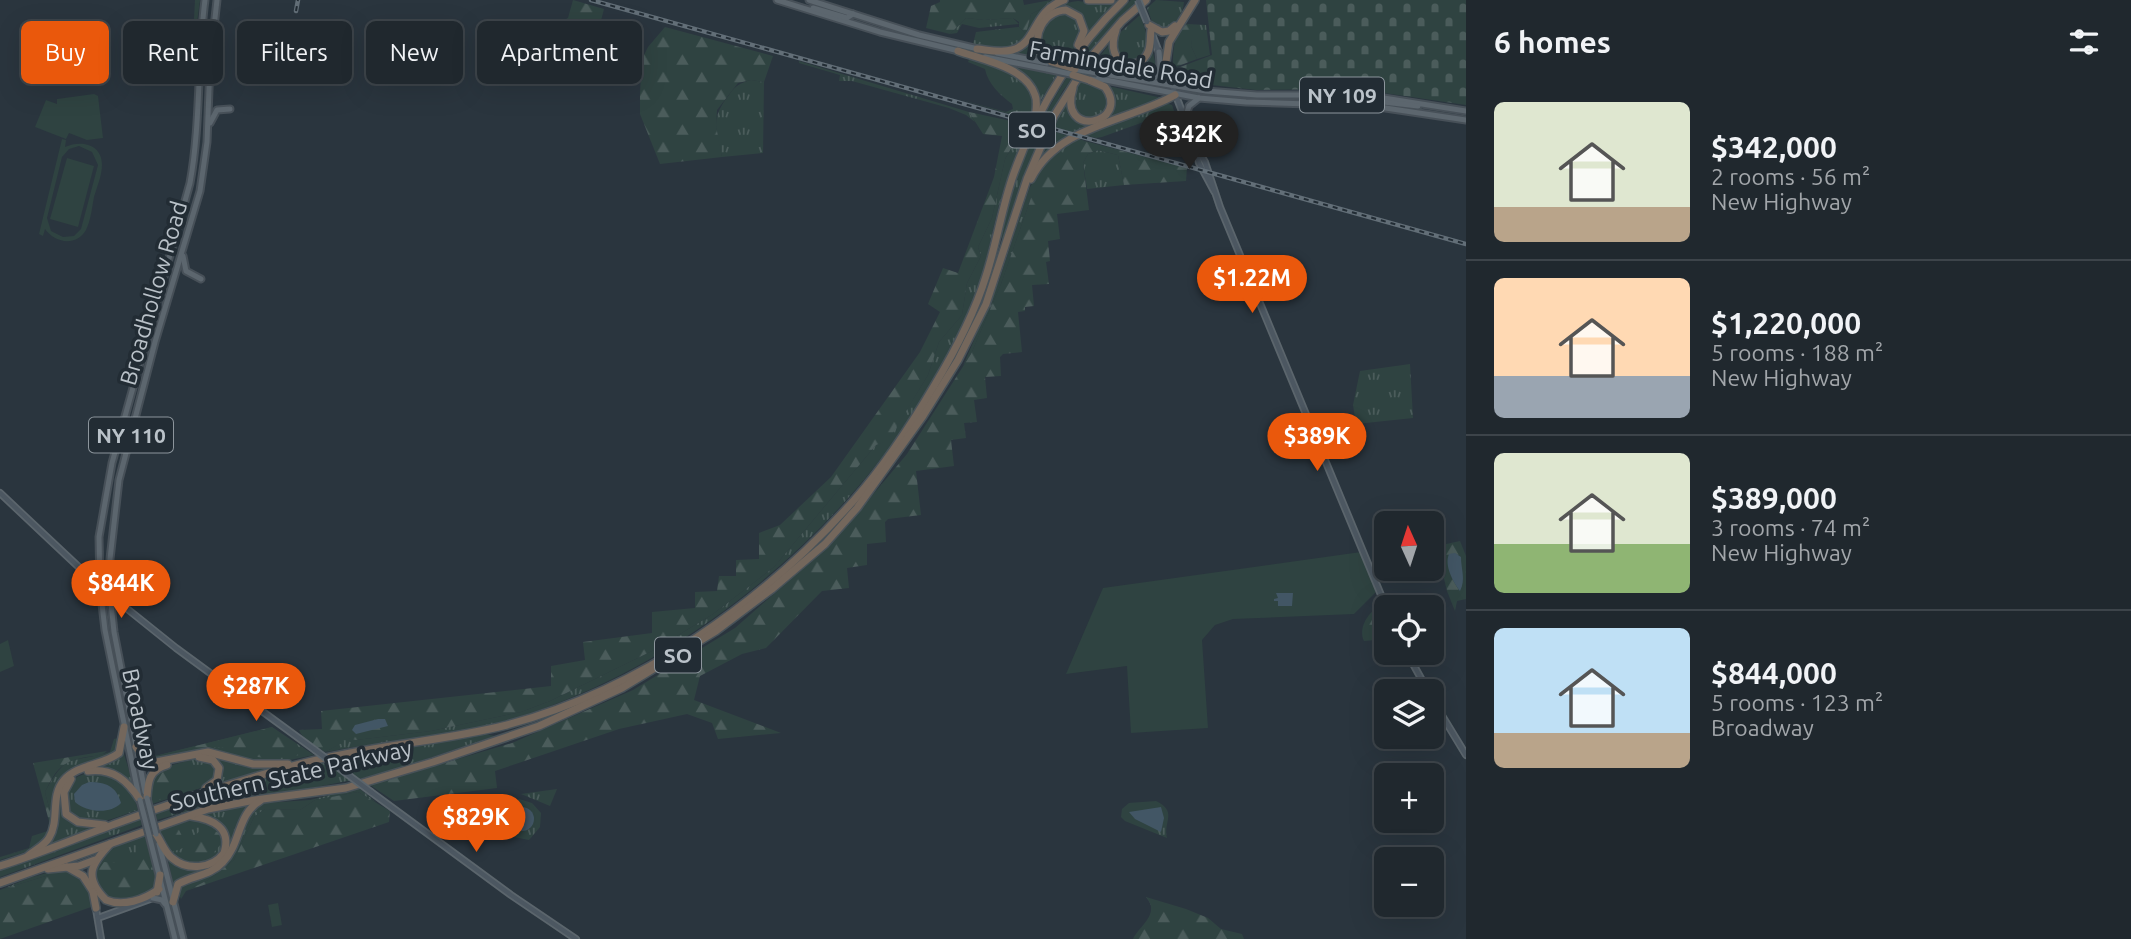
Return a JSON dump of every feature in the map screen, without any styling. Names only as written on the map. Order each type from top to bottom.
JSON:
[{"type":"highway","points":[[977,50],[1004,51],[1019,47],[1029,38],[1040,16],[1054,4],[1064,0]]},
{"type":"highway","points":[[1088,0],[1111,0]]},
{"type":"highway","name":"Southern State Parkway","points":[[0,883],[187,815],[372,781],[506,738],[567,715],[662,665],[716,631],[772,589],[825,544],[857,508],[923,416],[958,360],[986,303],[1042,141],[1073,72],[1094,31],[1124,0]]},
{"type":"highway","name":"Southern State Parkway","points":[[0,866],[193,796],[303,763],[372,748],[480,731],[552,710],[619,682],[659,659],[771,582],[858,496],[916,415],[967,326],[982,287],[1009,187],[1035,123],[1073,72],[1146,0]]},
{"type":"highway","points":[[1118,26],[1112,43],[1118,59],[1128,64],[1140,61],[1147,54],[1149,25],[1160,32],[1171,30],[1184,10],[1185,0]]},
{"type":"highway","points":[[1165,68],[1168,45],[1195,0]]},
{"type":"highway","points":[[1073,72],[1051,65],[1039,52],[1037,36],[1043,23],[1050,15],[1060,10],[1068,10],[1079,17],[1084,31],[1073,72],[1071,110],[1079,119],[1091,122],[1105,115],[1111,101],[1105,87],[1073,72]]},
{"type":"highway","points":[[958,51],[998,65],[1028,82],[1036,97],[1035,123]]},
{"type":"highway","points":[[1018,205],[1040,163],[1056,146],[1175,95]]},
{"type":"highway","points":[[24,859],[45,843],[52,832],[62,782],[72,773],[119,754],[124,727]]},
{"type":"highway","points":[[136,747],[146,760],[156,762],[208,752],[261,765],[303,763]]},
{"type":"highway","points":[[143,799],[148,780],[157,769],[197,757],[210,758],[218,765],[219,777],[193,796]]},
{"type":"highway","points":[[109,825],[78,822],[66,814],[64,792],[75,775],[94,770],[115,773],[143,799]]},
{"type":"highway","points":[[170,904],[178,884],[208,874],[228,856],[247,811],[264,799]]},
{"type":"highway","points":[[153,834],[170,858],[187,866],[203,866],[219,859],[224,853],[226,840],[219,824],[187,815]]},
{"type":"highway","points":[[111,843],[92,866],[93,883],[106,900],[122,904],[159,889]]},
{"type":"highway","points":[[41,870],[79,866],[96,859]]},
{"type":"highway","points":[[67,867],[83,876],[93,892],[110,906],[124,909]]},
{"type":"highway","points":[[153,898],[159,889],[160,875]]},
{"type":"highway","points":[[93,892],[96,908]]},
{"type":"main road","name":"Broadhollow Road","points":[[100,587],[99,537],[112,463],[192,174],[205,0]]},
{"type":"main road","name":"Broadhollow Road","points":[[110,594],[110,559],[119,480],[155,342],[200,191],[208,129],[210,63],[217,0]]},
{"type":"main road","name":"Farmingdale Road","points":[[777,0],[880,32],[958,51],[1051,65]]},
{"type":"main road","name":"Farmingdale Road","points":[[809,0],[926,37],[1051,65]]},
{"type":"main road","points":[[1138,0],[1194,144],[1205,162],[1381,595]]},
{"type":"main road","points":[[796,6],[813,8],[845,18],[853,14]]},
{"type":"main road","points":[[1145,82],[1158,76],[1159,52]]},
{"type":"main road","name":"Farmingdale Road","points":[[1073,72],[1257,95],[1365,95],[1466,110]]},
{"type":"main road","name":"Farmingdale Road","points":[[1090,79],[1199,98],[1371,106],[1466,120]]},
{"type":"main road","points":[[1185,119],[1189,106],[1199,98]]},
{"type":"main road","points":[[1371,106],[1377,101],[1439,106]]},
{"type":"main road","points":[[208,129],[216,112],[230,108]]},
{"type":"main road","points":[[183,254],[187,271],[201,279]]},
{"type":"main road","points":[[0,493],[100,587],[176,648],[511,895],[576,939]]},
{"type":"main road","name":"Broadway","points":[[100,587],[104,630],[124,727],[170,904],[175,939]]},
{"type":"main road","name":"Broadway","points":[[110,594],[143,799]]},
{"type":"main road","points":[[1444,719],[1466,755]]},
{"type":"main road","name":"Broadway","points":[[153,834],[160,875],[183,939]]},
{"type":"main road","points":[[97,918],[153,898],[170,904]]},
{"type":"main road","points":[[96,908],[101,939]]},
{"type":"green space","points":[[195,0],[200,0],[197,21],[194,21]]},
{"type":"green space","points":[[573,0],[604,9],[601,21],[563,21],[568,18]]},
{"type":"green space","points":[[940,0],[1023,0],[1024,5],[1051,0],[1045,7],[1031,14],[1026,34],[1019,27],[1019,22],[1013,18],[966,18],[950,34],[926,28],[931,6]]},
{"type":"green space","points":[[1051,0],[1060,0],[1017,47],[998,51],[973,44],[976,32],[1019,27],[1026,34],[1031,14],[1045,7]]},
{"type":"green space","points":[[1131,0],[1141,0],[1095,47],[1062,92],[1046,125],[1040,123],[1075,63],[1098,33]]},
{"type":"green space","points":[[1156,0],[1184,2],[1177,19],[1163,31],[1154,27],[1147,8]]},
{"type":"green space","points":[[1206,0],[1466,0],[1466,105],[1357,89],[1256,90],[1176,81],[1175,69],[1212,55]]},
{"type":"green space","points":[[1078,1],[1100,4],[1116,2],[1086,36],[1086,25],[1061,8],[1038,28],[1038,60],[1006,53],[1014,52],[1049,12]]},
{"type":"green space","points":[[1059,13],[1072,14],[1082,26],[1079,43],[1065,62],[1043,54],[1042,47],[1045,25]]},
{"type":"green space","points":[[1140,15],[1146,35],[1145,56],[1131,63],[1117,55],[1116,36]]},
{"type":"green space","points":[[966,18],[1013,18],[1019,24],[979,28],[962,24],[957,33],[950,34]]},
{"type":"green space","points":[[1187,24],[1206,25],[1210,55],[1197,59],[1191,46],[1193,28]]},
{"type":"green space","points":[[1187,24],[1194,28],[1191,46],[1197,59],[1173,68],[1176,38]]},
{"type":"green space","points":[[665,27],[773,56],[764,82],[751,80],[738,83],[717,110],[716,126],[722,157],[660,164],[640,114],[642,59],[648,47]]},
{"type":"green space","points":[[1110,43],[1112,54],[1135,66],[1152,49],[1158,73],[1151,78],[1092,67]]},
{"type":"green space","points":[[970,58],[1007,71],[1027,85],[1034,106],[1030,120],[958,99],[1006,112],[1013,109],[1012,104],[992,84],[985,69],[968,62]]},
{"type":"green space","points":[[799,61],[969,112],[975,122],[949,108],[852,81],[839,81],[840,75]]},
{"type":"green space","points":[[1008,64],[1056,75],[1040,102],[1035,90]]},
{"type":"green space","points":[[751,80],[764,82],[763,153],[722,157],[716,124],[719,111],[736,87]]},
{"type":"green space","points":[[1081,80],[1102,88],[1109,100],[1105,113],[1088,120],[1074,112],[1075,90]]},
{"type":"green space","points":[[1108,86],[1162,98],[1078,134],[1053,127],[1068,101],[1082,123],[1109,115]]},
{"type":"green space","points":[[94,94],[98,96],[103,138],[87,140],[69,133],[66,139],[35,127],[46,100],[57,104],[57,99]]},
{"type":"green space","points":[[1165,103],[1172,105],[1174,111],[1102,137],[1085,135]]},
{"type":"green space","points":[[969,112],[1025,124],[1005,159],[992,218],[978,247],[981,256],[967,283],[962,315],[939,342],[928,375],[888,441],[876,445],[774,567],[713,614],[652,651],[550,701],[521,712],[431,731],[356,740],[341,737],[344,742],[325,752],[303,737],[299,730],[322,729],[321,711],[551,686],[551,666],[585,660],[583,642],[652,633],[652,612],[695,608],[695,592],[717,591],[719,576],[736,576],[736,560],[759,559],[759,533],[780,525],[831,477],[920,352],[940,312],[928,304],[943,268],[958,273],[994,177],[1002,136],[983,134]]},
{"type":"green space","points":[[1029,124],[998,209],[970,311],[929,390],[887,451],[838,509],[784,562],[725,610],[662,652],[596,687],[504,721],[454,732],[325,752],[343,742],[340,736],[356,740],[431,731],[521,712],[550,701],[652,651],[713,614],[774,567],[876,445],[888,440],[928,375],[939,342],[962,315],[967,283],[981,256],[978,247],[992,218],[1005,159],[1025,125]]},
{"type":"green space","points":[[1038,126],[1044,128],[1017,197],[1004,240],[1000,237],[1019,170]]},
{"type":"green space","points":[[1052,131],[1072,137],[1039,162],[1041,152]]},
{"type":"green space","points":[[1077,138],[1085,141],[1031,198],[1001,284],[971,354],[963,366],[999,281],[1029,189],[1053,153]]},
{"type":"green space","points":[[62,139],[66,140],[65,147],[83,144],[94,148],[101,158],[102,169],[86,230],[71,241],[60,240],[45,229],[43,236],[39,234]],"holes":[[[79,146],[92,152],[98,165],[81,229],[74,236],[63,237],[51,231],[47,218],[62,157],[69,149]]]},
{"type":"green space","points":[[1085,141],[1187,168],[1186,181],[1124,185],[1118,155],[1098,150],[1088,154],[1083,163],[1089,210],[1057,214],[1060,239],[1048,241],[1050,261],[1046,262],[1049,284],[1032,285],[1034,306],[1025,307],[1025,311],[1018,312],[1022,352],[1003,354],[1000,357],[1001,376],[985,377],[987,398],[974,400],[977,422],[964,423],[966,438],[951,440],[954,466],[916,471],[921,515],[888,519],[885,522],[886,542],[867,544],[867,565],[847,568],[849,588],[822,591],[766,648],[742,654],[700,676],[694,700],[781,733],[718,739],[712,723],[687,714],[619,729],[495,771],[497,788],[394,801],[370,785],[512,743],[633,690],[735,628],[833,542],[907,454],[971,354],[1001,284],[1031,198],[1066,151]]},
{"type":"green space","points":[[1098,150],[1118,155],[1124,185],[1087,189],[1083,163],[1088,154]]},
{"type":"green space","points":[[67,158],[94,166],[78,227],[50,219]]},
{"type":"green space","points":[[1410,364],[1413,418],[1356,424],[1353,405],[1360,371]]},
{"type":"green space","points":[[1460,541],[1466,556],[1466,599],[1457,601],[1455,611],[1444,578],[1444,545]]},
{"type":"green space","points":[[1361,552],[1376,592],[1354,614],[1233,619],[1215,625],[1202,640],[1208,728],[1131,733],[1127,666],[1066,674],[1103,588]]},
{"type":"green space","points":[[1374,610],[1374,640],[1364,641],[1362,632]]},
{"type":"green space","points":[[8,640],[14,666],[0,672],[0,644]]},
{"type":"green space","points":[[272,727],[314,755],[271,764],[207,750],[152,760],[142,747],[155,756]]},
{"type":"green space","points":[[272,727],[308,754],[260,757],[215,747],[150,757],[142,747],[155,756]]},
{"type":"green space","points":[[484,734],[495,736],[378,775],[306,789],[248,796],[157,820],[155,812],[323,762],[326,767],[340,763],[339,759]]},
{"type":"green space","points":[[118,738],[118,752],[106,759],[73,769],[62,778],[51,826],[45,792],[52,779],[71,761],[110,752],[114,739]]},
{"type":"green space","points":[[107,751],[70,761],[60,768],[45,792],[52,820],[51,829],[41,842],[29,848],[32,836],[48,831],[49,821],[33,763]]},
{"type":"green space","points":[[123,751],[132,780],[130,782],[115,772],[100,768],[86,770],[74,775],[65,784],[60,795],[64,783],[75,772],[111,761]]},
{"type":"green space","points":[[205,754],[270,768],[216,785],[221,772]]},
{"type":"green space","points":[[200,758],[209,759],[216,768],[216,779],[207,786],[152,804],[152,782],[156,775],[170,766]]},
{"type":"green space","points":[[169,770],[197,773],[195,781],[172,786],[164,797],[152,804],[149,791],[154,775]]},
{"type":"green space","points":[[95,772],[114,774],[132,791],[138,810],[95,822],[78,818],[69,812],[67,795],[70,784],[79,776]]},
{"type":"green space","points":[[359,788],[377,803],[358,792],[315,800],[300,810],[265,809],[254,817],[234,860],[208,880],[186,891],[181,899],[178,891],[180,886],[210,875],[224,865],[253,809],[265,803],[310,800]]},
{"type":"green space","points":[[557,789],[550,806],[521,794]]},
{"type":"green space","points":[[358,792],[390,811],[389,822],[186,891],[208,880],[234,860],[254,817],[265,809],[300,810],[315,800]]},
{"type":"green space","points":[[60,795],[62,807],[70,819],[89,829],[42,849],[55,831]]},
{"type":"green space","points":[[519,799],[532,803],[541,813],[540,827],[529,840],[514,837],[502,826],[506,809]]},
{"type":"green space","points":[[1156,801],[1163,805],[1168,813],[1167,838],[1121,817],[1122,809],[1129,803]]},
{"type":"green space","points":[[254,803],[245,816],[230,851],[219,864],[173,883],[167,855],[178,864],[203,867],[224,857],[229,848],[228,837],[221,826],[203,815]]},
{"type":"green space","points":[[140,818],[142,825],[0,877],[0,870]]},
{"type":"green space","points":[[194,820],[216,826],[224,837],[223,848],[214,858],[200,864],[185,863],[170,852],[159,828]]},
{"type":"green space","points":[[205,826],[219,833],[220,845],[216,851],[202,858],[183,848],[172,852],[161,830],[172,827],[179,830],[186,844]]},
{"type":"green space","points":[[144,834],[158,882],[152,892],[120,901],[106,897],[97,881],[94,867],[107,851]]},
{"type":"green space","points":[[47,836],[36,847],[0,860],[0,857],[33,846]]},
{"type":"green space","points":[[143,836],[153,865],[138,893],[122,896],[104,890],[97,871],[104,862],[119,863],[134,858]]},
{"type":"green space","points":[[61,869],[80,877],[94,906],[91,907],[89,901],[49,875],[0,890],[29,878]]},
{"type":"green space","points":[[49,875],[75,885],[85,895],[91,907],[0,939],[0,890]]},
{"type":"green space","points":[[1146,897],[1208,918],[1221,929],[1242,934],[1244,939],[1133,939],[1150,914],[1150,903]]},
{"type":"green space","points":[[278,903],[282,925],[272,927],[268,905]]},
{"type":"water","points":[[1455,553],[1461,557],[1463,578],[1460,591],[1448,568],[1449,554]]},
{"type":"water","points":[[1276,593],[1293,593],[1292,606],[1278,606],[1278,601],[1274,601],[1278,598]]},
{"type":"water","points":[[385,719],[388,726],[356,734],[352,730],[355,725]]},
{"type":"water","points":[[89,782],[110,786],[121,803],[105,811],[91,810],[75,802],[74,794]]},
{"type":"water","points":[[522,807],[531,810],[534,819],[531,828],[522,831],[513,828],[510,819],[513,810]]},
{"type":"water","points":[[1161,807],[1164,818],[1161,832],[1135,819],[1129,812]]},
{"type":"railway","points":[[296,11],[298,0]]},
{"type":"railway","points":[[591,0],[1466,244]]}]
